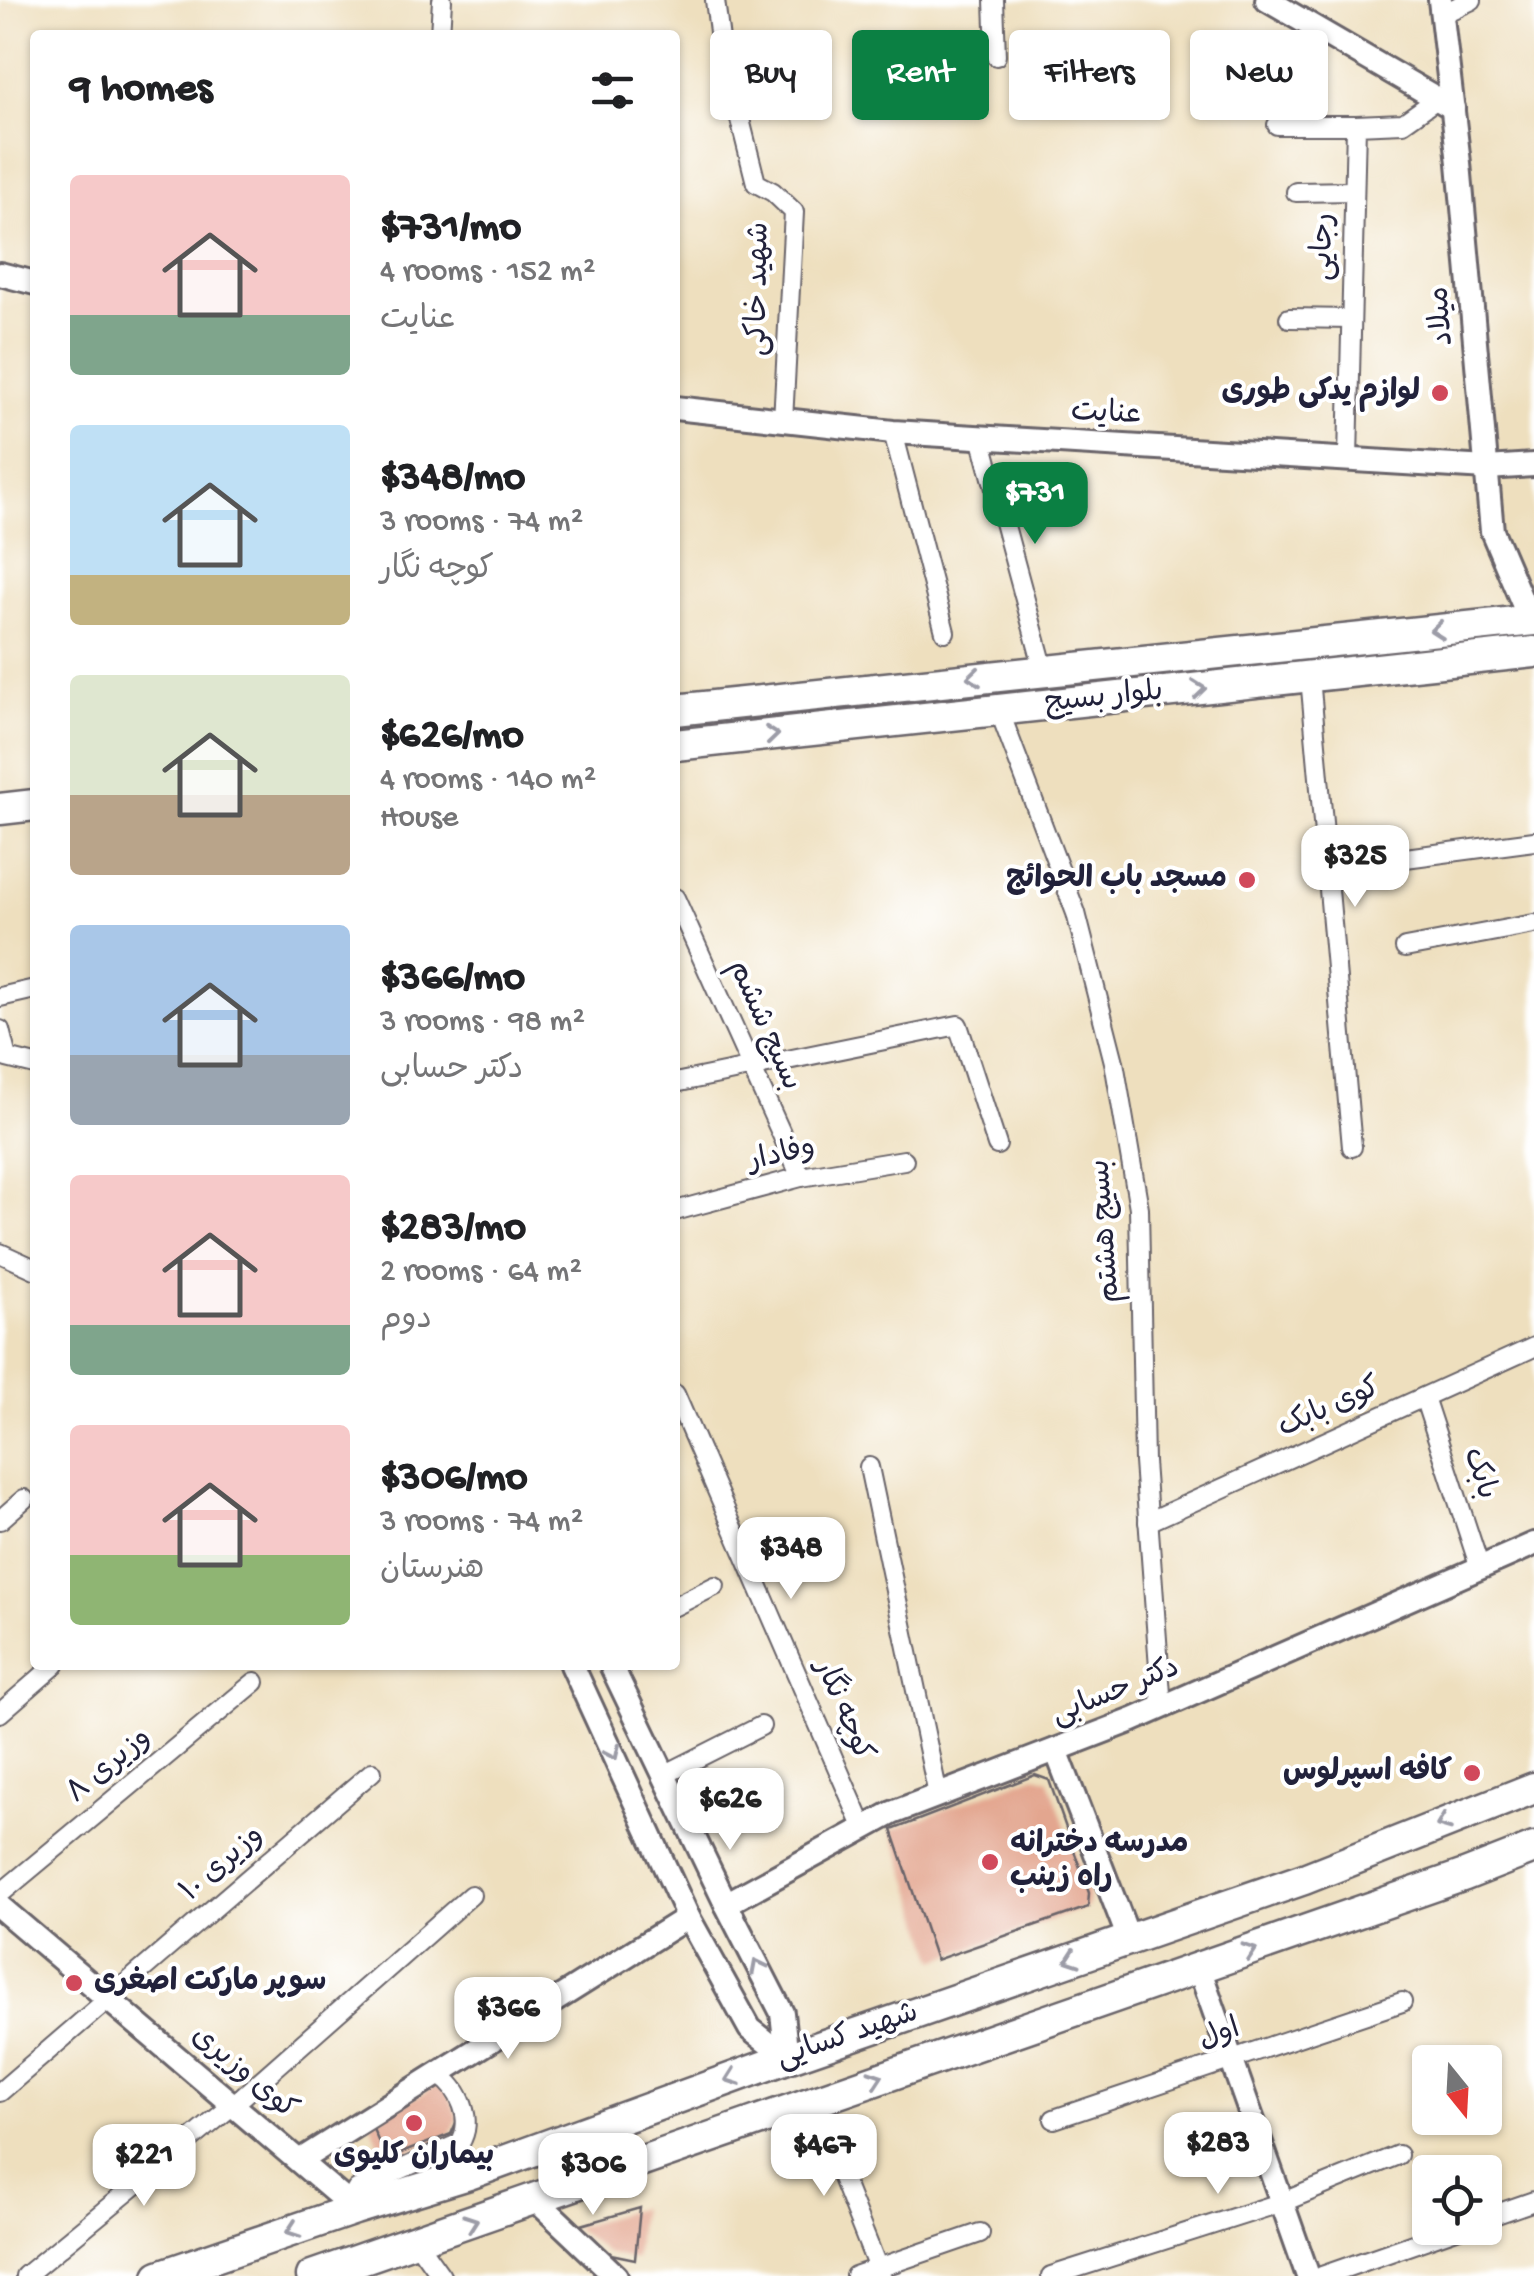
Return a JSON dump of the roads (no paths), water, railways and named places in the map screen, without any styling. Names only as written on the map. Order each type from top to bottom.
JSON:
[{"type":"main road","name":"بلوار بسیج","points":[[680,709],[1532,620]]},
{"type":"main road","name":"بلوار بسیج","points":[[680,744],[1534,652]]},
{"type":"main road","points":[[0,809],[30,806]]},
{"type":"main road","name":"شهید کسایی","points":[[158,2276],[349,2208],[469,2174],[788,2058],[1304,1879],[1534,1788]]},
{"type":"main road","name":"شهید کسایی","points":[[312,2276],[1534,1848]]},
{"type":"main road","points":[[788,2058],[811,2100]]},
{"type":"street","points":[[440,30],[442,0]]},
{"type":"street","name":"شهید خاکی","points":[[715,0],[720,40],[756,183],[773,192],[794,212],[783,421]]},
{"type":"street","points":[[994,0],[996,56]]},
{"type":"street","points":[[1267,0],[1445,103]]},
{"type":"street","points":[[1441,7],[1472,0]]},
{"type":"street","name":"میلاد","points":[[1441,7],[1445,103],[1492,531],[1532,620]]},
{"type":"street","points":[[1278,126],[1404,123],[1445,103]]},
{"type":"street","name":"رجایی","points":[[1348,459],[1356,126]]},
{"type":"street","points":[[1296,192],[1354,191]]},
{"type":"street","points":[[0,274],[30,282]]},
{"type":"street","points":[[1289,318],[1352,319]]},
{"type":"street","name":"عنایت","points":[[680,409],[893,432],[1488,468],[1534,464]]},
{"type":"street","points":[[893,432],[945,632]]},
{"type":"street","points":[[981,437],[1044,670]]},
{"type":"street","points":[[1310,676],[1352,1148]]},
{"type":"street","name":"بسیج هشتم","points":[[999,710],[1076,913],[1114,1062],[1140,1208],[1144,1462],[1162,1708]]},
{"type":"street","points":[[1398,859],[1534,841]]},
{"type":"street","name":"بسیج ششم","points":[[680,909],[801,1177]]},
{"type":"street","points":[[1405,948],[1534,924]]},
{"type":"street","points":[[0,998],[30,991]]},
{"type":"street","points":[[680,1083],[958,1025],[997,1145]]},
{"type":"street","points":[[0,1030],[7,1058],[30,1063]]},
{"type":"street","name":"وفادار","points":[[680,1211],[801,1177],[904,1160]]},
{"type":"street","points":[[0,1253],[30,1268]]},
{"type":"street","name":"کوی بابک","points":[[1148,1522],[1534,1347]]},
{"type":"street","name":"بابک","points":[[1424,1396],[1480,1568]]},
{"type":"street","name":"کوچه نگار","points":[[680,1406],[864,1829]]},
{"type":"street","points":[[870,1467],[938,1795]]},
{"type":"street","points":[[0,1520],[24,1499]]},
{"type":"street","name":"دکتر حسابی","points":[[726,1904],[892,1813],[1162,1708],[1534,1544]]},
{"type":"street","points":[[680,1604],[715,1586]]},
{"type":"street","points":[[0,1713],[49,1670]]},
{"type":"street","points":[[574,1670],[688,1916],[750,2029],[788,2058]]},
{"type":"street","points":[[613,1670],[782,2013],[788,2058]]},
{"type":"street","name":"وزیری ۸","points":[[0,1894],[255,1682]]},
{"type":"street","points":[[664,1776],[761,1726]]},
{"type":"street","points":[[1056,1750],[1129,1939]]},
{"type":"street","name":"وزیری ۱۰","points":[[0,2092],[372,1772]]},
{"type":"street","points":[[25,2276],[233,2105],[471,1894]]},
{"type":"street","name":"کوی وزیری","points":[[0,1907],[349,2208]]},
{"type":"street","points":[[299,2161],[688,1916]]},
{"type":"street","points":[[1199,1968],[1308,2276]]},
{"type":"street","name":"اول","points":[[1054,2119],[1402,2002]]},
{"type":"street","points":[[349,2208],[357,2190],[460,2142],[466,2125],[459,2094],[439,2075]]},
{"type":"street","points":[[811,2100],[879,2272]]},
{"type":"street","points":[[1050,2276],[1282,2202],[1398,2155]]},
{"type":"street","points":[[534,2199],[616,2276]]},
{"type":"street","points":[[1502,2212],[1534,2201]]},
{"type":"street","points":[[854,2276],[879,2272],[980,2234]]},
{"type":"street","points":[[416,2241],[441,2276]]},
{"type":"street","points":[[1322,2276],[1412,2244]]},
{"type":"place","name":"لوازم یدکی طوری","points":[[1440,393]]},
{"type":"place","name":"مسجد باب الحوائج","points":[[1247,880]]},
{"type":"place","name":"کافه اسپرلوس","points":[[1472,1773]]},
{"type":"place","name":"مدرسه دخترانه راه زینب","points":[[990,1862]]},
{"type":"place","name":"سوپر مارکت اصغری","points":[[74,1983]]},
{"type":"place","name":"بیماران کلیوی","points":[[414,2123]]}]
